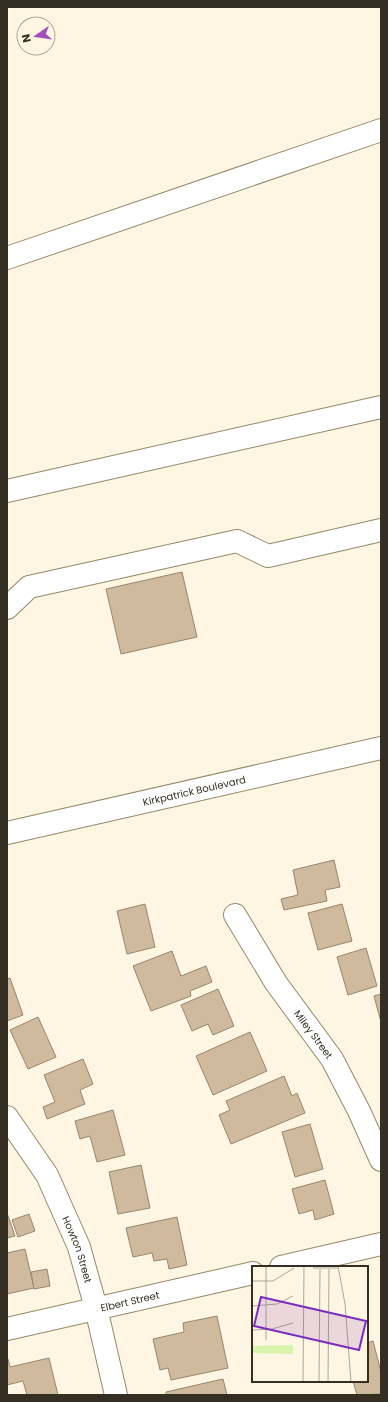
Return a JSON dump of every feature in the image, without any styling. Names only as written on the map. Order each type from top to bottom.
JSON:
[{"type":"street","points":[[7,258],[381,130]]},
{"type":"street","points":[[7,491],[381,408]]},
{"type":"street","points":[[7,608],[29,587],[238,541],[268,556],[381,530]]},
{"type":"street","name":"Kirkpatrick Boulevard","points":[[7,833],[381,748]]},
{"type":"street","name":"Miley Street","points":[[235,915],[276,983],[332,1059],[359,1111],[381,1160]]},
{"type":"street","name":"Howton Street","points":[[7,1117],[46,1175],[79,1247],[96,1308],[116,1395]]},
{"type":"street","points":[[285,1266],[381,1244]]},
{"type":"street","name":"Elbert Street","points":[[7,1330],[96,1308],[252,1273]]},
{"type":"building","points":[[182,572],[197,637],[121,654],[106,589]]},
{"type":"building","points":[[334,860],[340,887],[325,890],[327,901],[284,910],[281,899],[298,895],[293,870]]},
{"type":"building","points":[[145,904],[155,947],[127,954],[117,911]]},
{"type":"building","points":[[342,904],[352,941],[318,950],[308,913]]},
{"type":"building","points":[[366,948],[377,986],[348,995],[337,957]]},
{"type":"building","points":[[172,951],[181,976],[206,966],[212,982],[190,991],[191,996],[151,1011],[133,966]]},
{"type":"building","points":[[10,978],[23,1015],[7,1021],[7,979]]},
{"type":"building","points":[[218,989],[234,1026],[213,1035],[208,1024],[192,1031],[181,1005]]},
{"type":"building","points":[[381,994],[381,1022],[374,996]]},
{"type":"building","points":[[38,1017],[56,1057],[28,1069],[10,1030]]},
{"type":"building","points":[[250,1032],[267,1071],[213,1095],[196,1056]]},
{"type":"building","points":[[83,1059],[93,1084],[80,1090],[85,1104],[47,1119],[43,1107],[55,1102],[44,1075]]},
{"type":"building","points":[[284,1076],[292,1096],[297,1093],[305,1113],[231,1144],[219,1115],[230,1110],[226,1101]]},
{"type":"building","points":[[113,1110],[125,1155],[97,1162],[90,1136],[80,1139],[75,1121]]},
{"type":"building","points":[[310,1124],[323,1169],[295,1177],[282,1132]]},
{"type":"building","points":[[141,1165],[150,1208],[118,1214],[109,1172]]},
{"type":"building","points":[[325,1180],[334,1214],[315,1220],[313,1210],[299,1214],[292,1189]]},
{"type":"building","points":[[7,1213],[15,1236],[7,1238]]},
{"type":"building","points":[[29,1214],[35,1231],[18,1237],[12,1220]]},
{"type":"building","points":[[177,1217],[187,1265],[169,1269],[167,1259],[154,1261],[152,1253],[133,1257],[126,1228]]},
{"type":"building","points":[[25,1249],[34,1288],[7,1294],[7,1253]]},
{"type":"building","points":[[47,1269],[50,1286],[34,1289],[31,1272]]},
{"type":"building","points":[[217,1316],[228,1368],[171,1380],[168,1368],[160,1370],[153,1339],[184,1332],[183,1323]]},
{"type":"building","points":[[373,1341],[381,1372],[381,1394],[357,1395],[353,1382],[368,1382],[368,1343]]},
{"type":"building","points":[[49,1358],[58,1395],[27,1395],[23,1381],[7,1385],[8,1359],[10,1367]]},
{"type":"building","points":[[223,1379],[227,1395],[166,1395],[166,1392]]}]
